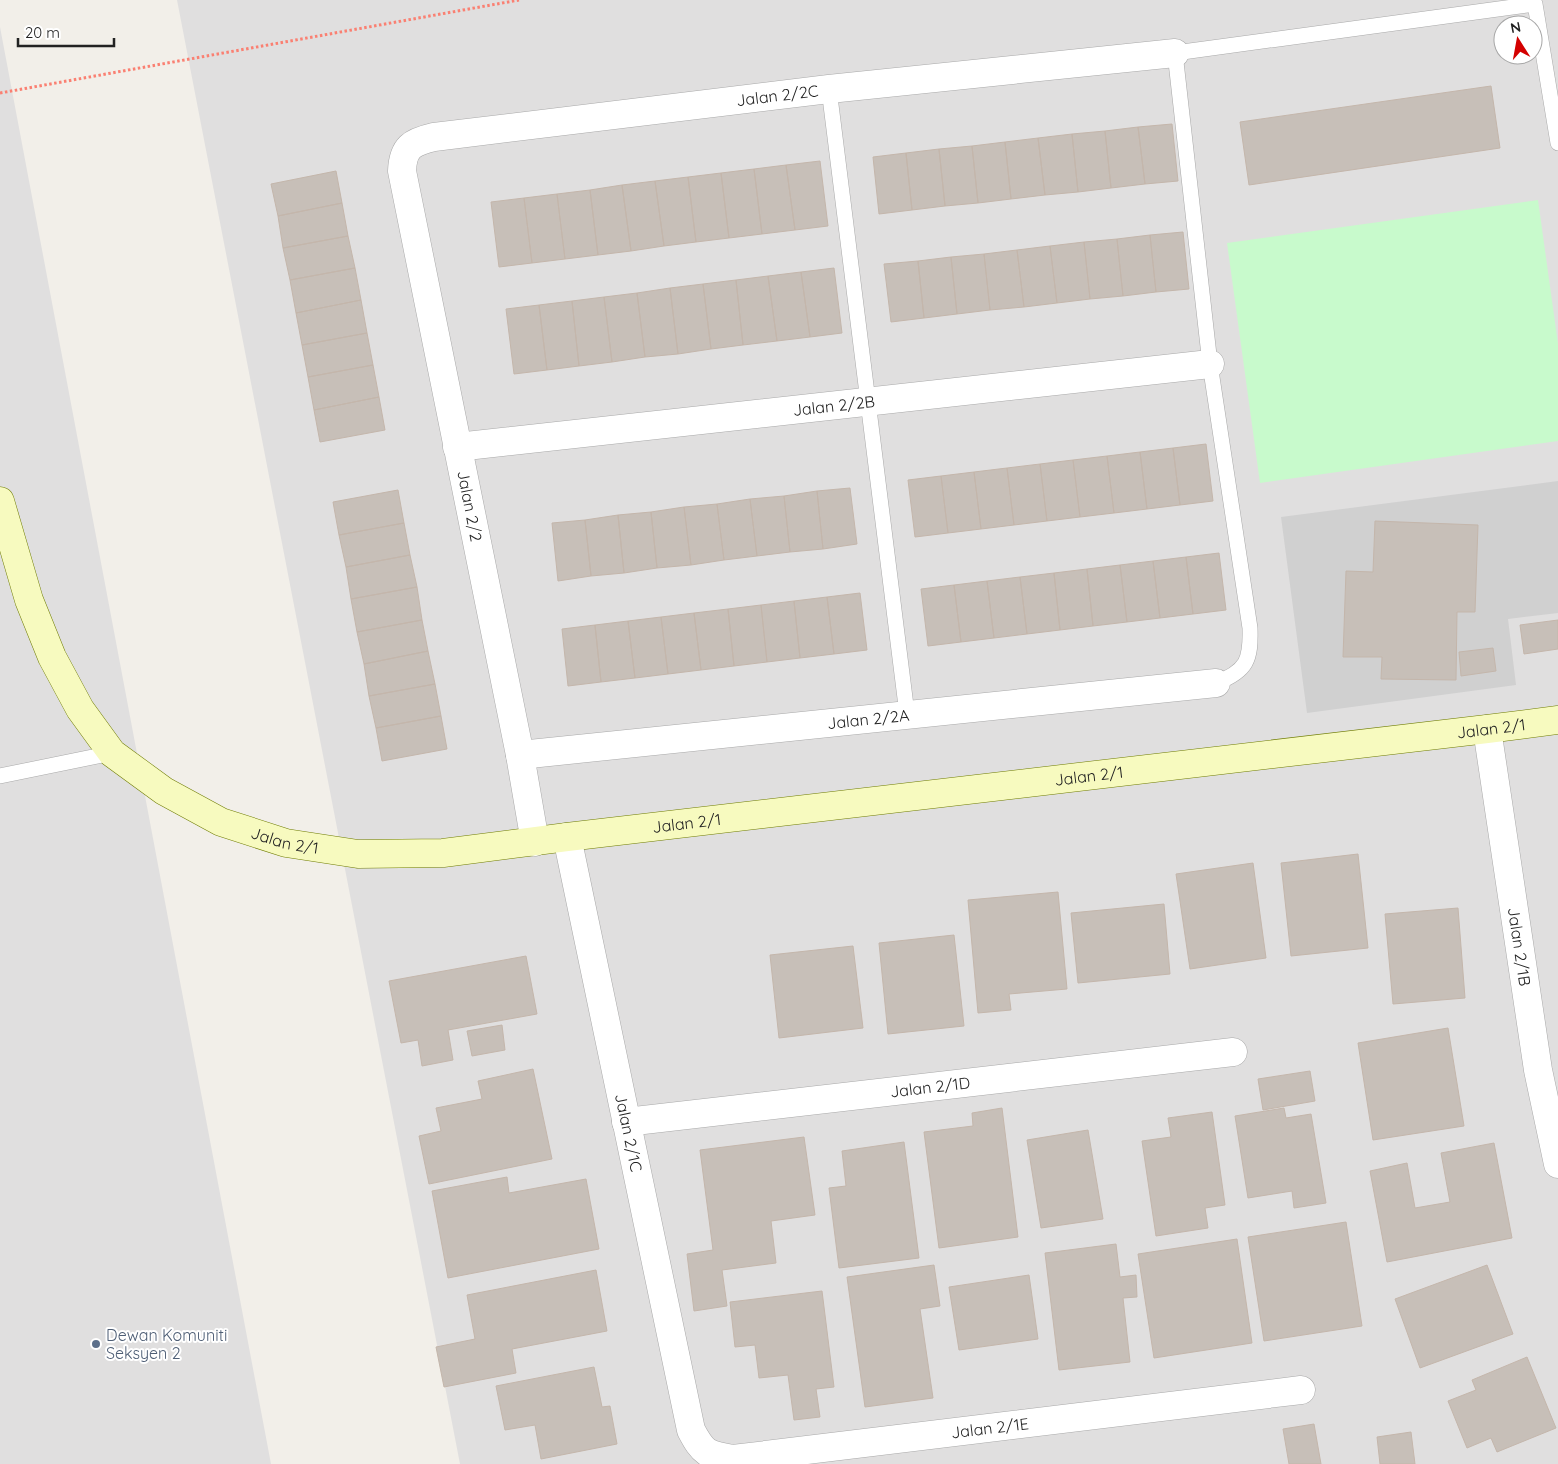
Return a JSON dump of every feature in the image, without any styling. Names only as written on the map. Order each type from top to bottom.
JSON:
[{"type":"street","name":"Jalan 2/2C","points":[[402,171],[402,159],[408,149],[420,141],[434,137],[829,89],[1175,53]]},
{"type":"street","name":"Jalan 2/2","points":[[402,171],[520,755],[535,842]]},
{"type":"street","name":"Jalan 2/2B","points":[[458,446],[1210,364]]},
{"type":"street","name":"Jalan 2/1","points":[[0,501],[29,600],[52,657],[80,709],[112,752],[164,792],[221,822],[286,843],[358,854],[443,853],[1558,720]]},
{"type":"street","name":"Jalan 2/2A","points":[[520,755],[1216,683]]},
{"type":"street","name":"Jalan 2/1B","points":[[1487,729],[1538,1070],[1558,1164]]},
{"type":"street","name":"Jalan 2/1C","points":[[567,837],[691,1430]]},
{"type":"street","name":"Jalan 2/1D","points":[[626,1122],[1233,1052]]},
{"type":"street","name":"Jalan 2/1E","points":[[691,1430],[700,1447],[713,1456],[733,1459],[1302,1390]]},
{"type":"lane","points":[[1216,683],[1233,676],[1245,664],[1250,647],[1250,628],[1210,364],[1175,53],[1535,2],[1558,143]]},
{"type":"lane","points":[[829,89],[907,714]]},
{"type":"lane","points":[[0,776],[112,752]]},
{"type":"path","points":[[0,93],[519,0]]},
{"type":"shaded area","points":[[177,0],[1558,0],[1558,1464],[460,1464]]},
{"type":"shaded area","points":[[0,27],[271,1464],[0,1464]]},
{"type":"shaded area","points":[[1558,481],[1558,613],[1508,619],[1516,685],[1307,713],[1281,517]]},
{"type":"green space","points":[[1538,200],[1558,344],[1558,441],[1260,483],[1227,243]]},
{"type":"building","points":[[1491,86],[1500,148],[1249,185],[1240,122]]},
{"type":"building","points":[[1172,124],[1178,181],[1145,184],[1138,127]]},
{"type":"building","points":[[1138,127],[1145,184],[1111,188],[1105,131]]},
{"type":"building","points":[[1105,131],[1111,188],[1078,192],[1072,134]]},
{"type":"building","points":[[1072,134],[1078,192],[1045,195],[1038,138]]},
{"type":"building","points":[[1038,138],[1045,195],[1011,199],[1005,142]]},
{"type":"building","points":[[1005,142],[1011,199],[978,203],[972,146]]},
{"type":"building","points":[[972,146],[978,203],[945,206],[939,149]]},
{"type":"building","points":[[939,149],[945,206],[912,210],[906,153]]},
{"type":"building","points":[[906,153],[912,210],[879,214],[873,157]]},
{"type":"building","points":[[820,161],[828,226],[795,230],[786,165]]},
{"type":"building","points":[[786,165],[795,230],[762,234],[754,169]]},
{"type":"building","points":[[754,169],[762,234],[729,238],[721,173]]},
{"type":"building","points":[[336,171],[342,203],[278,216],[271,184]]},
{"type":"building","points":[[721,173],[729,238],[696,242],[688,177]]},
{"type":"building","points":[[688,177],[696,242],[664,246],[655,181]]},
{"type":"building","points":[[655,181],[664,246],[631,251],[622,185]]},
{"type":"building","points":[[622,185],[631,251],[598,255],[590,190]]},
{"type":"building","points":[[590,190],[598,255],[565,259],[557,194]]},
{"type":"building","points":[[557,194],[565,259],[532,263],[524,198]]},
{"type":"building","points":[[524,198],[532,263],[499,267],[491,202]]},
{"type":"building","points":[[342,203],[348,236],[283,248],[278,216]]},
{"type":"building","points":[[1183,232],[1189,289],[1156,292],[1150,235]]},
{"type":"building","points":[[1150,235],[1156,292],[1123,296],[1117,239]]},
{"type":"building","points":[[348,236],[355,268],[290,280],[283,248]]},
{"type":"building","points":[[1117,239],[1123,296],[1090,299],[1084,242]]},
{"type":"building","points":[[1084,242],[1090,299],[1057,303],[1050,246]]},
{"type":"building","points":[[1050,246],[1057,303],[1024,307],[1017,250]]},
{"type":"building","points":[[1017,250],[1024,307],[990,310],[984,254]]},
{"type":"building","points":[[984,254],[990,310],[957,314],[951,257]]},
{"type":"building","points":[[951,257],[957,314],[924,318],[918,261]]},
{"type":"building","points":[[918,261],[924,318],[891,322],[884,264]]},
{"type":"building","points":[[355,268],[361,300],[296,313],[290,280]]},
{"type":"building","points":[[834,268],[842,333],[810,337],[801,272]]},
{"type":"building","points":[[801,272],[810,337],[777,341],[768,276]]},
{"type":"building","points":[[768,276],[777,341],[743,345],[736,280]]},
{"type":"building","points":[[736,280],[743,345],[711,349],[703,284]]},
{"type":"building","points":[[703,284],[711,349],[678,354],[670,288]]},
{"type":"building","points":[[670,288],[678,354],[645,357],[637,293]]},
{"type":"building","points":[[637,293],[645,357],[612,362],[604,297]]},
{"type":"building","points":[[604,297],[612,362],[579,366],[572,301]]},
{"type":"building","points":[[361,300],[367,333],[302,345],[296,313]]},
{"type":"building","points":[[572,301],[579,366],[547,370],[539,305]]},
{"type":"building","points":[[539,305],[547,370],[514,374],[506,309]]},
{"type":"building","points":[[367,333],[373,365],[308,377],[302,345]]},
{"type":"building","points":[[373,365],[379,397],[314,410],[308,377]]},
{"type":"building","points":[[379,397],[385,430],[320,442],[314,410]]},
{"type":"building","points":[[1206,444],[1213,501],[1180,505],[1173,448]]},
{"type":"building","points":[[1173,448],[1180,505],[1147,509],[1140,452]]},
{"type":"building","points":[[1140,452],[1147,509],[1114,513],[1107,456]]},
{"type":"building","points":[[1107,456],[1114,513],[1080,517],[1073,460]]},
{"type":"building","points":[[1073,460],[1080,517],[1047,521],[1040,464]]},
{"type":"building","points":[[1040,464],[1047,521],[1014,525],[1007,468]]},
{"type":"building","points":[[1007,468],[1014,525],[981,529],[974,472]]},
{"type":"building","points":[[974,472],[981,529],[948,533],[941,476]]},
{"type":"building","points":[[941,476],[948,533],[915,537],[908,480]]},
{"type":"building","points":[[850,488],[857,544],[823,549],[817,491]]},
{"type":"building","points":[[398,490],[404,523],[339,535],[333,502]]},
{"type":"building","points":[[817,491],[823,549],[790,552],[784,496]]},
{"type":"building","points":[[784,496],[790,552],[757,556],[750,499]]},
{"type":"building","points":[[750,499],[757,556],[724,560],[717,504]]},
{"type":"building","points":[[717,504],[724,560],[691,565],[684,507]]},
{"type":"building","points":[[684,507],[691,565],[657,568],[651,512]]},
{"type":"building","points":[[651,512],[657,568],[624,573],[618,515]]},
{"type":"building","points":[[618,515],[624,573],[591,576],[585,520]]},
{"type":"building","points":[[585,520],[591,576],[558,581],[552,523]]},
{"type":"building","points":[[1375,521],[1478,525],[1475,612],[1457,612],[1456,680],[1381,679],[1382,657],[1343,657],[1346,571],[1373,572]]},
{"type":"building","points":[[404,523],[410,555],[346,567],[339,535]]},
{"type":"building","points":[[1219,553],[1226,610],[1193,614],[1186,557]]},
{"type":"building","points":[[410,555],[417,587],[351,599],[346,567]]},
{"type":"building","points":[[1186,557],[1193,614],[1160,618],[1153,561]]},
{"type":"building","points":[[1153,561],[1160,618],[1127,622],[1120,565]]},
{"type":"building","points":[[1120,565],[1127,622],[1093,626],[1087,569]]},
{"type":"building","points":[[1087,569],[1093,626],[1060,630],[1054,573]]},
{"type":"building","points":[[1054,573],[1060,630],[1027,634],[1020,577]]},
{"type":"building","points":[[1020,577],[1027,634],[994,638],[987,581]]},
{"type":"building","points":[[987,581],[994,638],[961,642],[954,585]]},
{"type":"building","points":[[954,585],[961,642],[928,646],[921,589]]},
{"type":"building","points":[[417,587],[422,620],[357,632],[351,599]]},
{"type":"building","points":[[860,593],[867,650],[834,654],[827,597]]},
{"type":"building","points":[[827,597],[834,654],[800,658],[794,601]]},
{"type":"building","points":[[794,601],[800,658],[767,662],[761,605]]},
{"type":"building","points":[[761,605],[767,662],[734,666],[728,609]]},
{"type":"building","points":[[728,609],[734,666],[701,670],[694,613]]},
{"type":"building","points":[[694,613],[701,670],[668,674],[661,617]]},
{"type":"building","points":[[661,617],[668,674],[635,678],[628,621]]},
{"type":"building","points":[[422,620],[428,651],[364,664],[357,632]]},
{"type":"building","points":[[1558,620],[1558,649],[1524,654],[1520,625]]},
{"type":"building","points":[[628,621],[635,678],[601,682],[595,625]]},
{"type":"building","points":[[595,625],[601,682],[568,686],[562,629]]},
{"type":"building","points":[[1493,648],[1496,671],[1461,676],[1459,652]]},
{"type":"building","points":[[428,651],[435,684],[369,696],[364,664]]},
{"type":"building","points":[[435,684],[441,716],[376,728],[369,696]]},
{"type":"building","points":[[441,716],[447,749],[382,761],[376,728]]},
{"type":"building","points":[[1358,854],[1368,948],[1291,956],[1281,863]]},
{"type":"building","points":[[1253,863],[1266,958],[1190,969],[1176,874]]},
{"type":"building","points":[[1058,892],[1067,989],[1009,994],[1011,1010],[978,1013],[968,900]]},
{"type":"building","points":[[1164,904],[1170,974],[1078,983],[1071,913]]},
{"type":"building","points":[[1458,908],[1465,998],[1393,1004],[1385,914]]},
{"type":"building","points":[[954,935],[964,1026],[888,1034],[879,943]]},
{"type":"building","points":[[853,946],[863,1028],[779,1038],[770,955]]},
{"type":"building","points":[[526,956],[537,1014],[448,1030],[453,1060],[422,1066],[418,1040],[401,1043],[389,981]]},
{"type":"building","points":[[502,1025],[505,1050],[472,1056],[467,1031]]},
{"type":"building","points":[[1448,1028],[1464,1126],[1373,1140],[1358,1043]]},
{"type":"building","points":[[533,1069],[552,1159],[429,1184],[419,1136],[441,1131],[436,1108],[482,1099],[478,1081]]},
{"type":"building","points":[[1310,1071],[1315,1101],[1263,1110],[1258,1079]]},
{"type":"building","points":[[1002,1108],[1018,1237],[939,1248],[924,1132],[973,1126],[972,1113]]},
{"type":"building","points":[[1284,1108],[1286,1118],[1311,1114],[1326,1203],[1294,1208],[1292,1191],[1248,1198],[1235,1116]]},
{"type":"building","points":[[1212,1112],[1225,1205],[1205,1208],[1208,1228],[1156,1236],[1142,1141],[1171,1137],[1168,1118]]},
{"type":"building","points":[[1088,1130],[1103,1219],[1041,1228],[1027,1140]]},
{"type":"building","points":[[804,1137],[815,1215],[771,1221],[776,1263],[722,1270],[727,1306],[694,1311],[687,1254],[713,1250],[700,1150]]},
{"type":"building","points":[[904,1142],[919,1258],[839,1268],[829,1188],[846,1186],[842,1151]]},
{"type":"building","points":[[1494,1143],[1512,1238],[1387,1262],[1370,1171],[1407,1163],[1415,1208],[1450,1202],[1441,1153]]},
{"type":"building","points":[[507,1177],[509,1193],[586,1179],[599,1249],[448,1278],[432,1191]]},
{"type":"building","points":[[1346,1222],[1362,1326],[1264,1341],[1248,1237]]},
{"type":"building","points":[[1237,1239],[1252,1343],[1154,1358],[1138,1254]]},
{"type":"building","points":[[1116,1244],[1120,1277],[1136,1275],[1137,1297],[1123,1298],[1130,1362],[1059,1370],[1045,1253]]},
{"type":"building","points":[[934,1265],[940,1306],[920,1309],[933,1398],[865,1407],[847,1277]]},
{"type":"building","points":[[1487,1265],[1513,1334],[1420,1368],[1395,1299]]},
{"type":"building","points":[[596,1270],[607,1331],[512,1349],[516,1373],[444,1387],[436,1347],[475,1339],[467,1295]]},
{"type":"building","points":[[1029,1275],[1038,1339],[959,1350],[949,1287]]},
{"type":"building","points":[[822,1291],[834,1387],[816,1389],[820,1417],[794,1420],[788,1375],[759,1378],[755,1345],[735,1347],[730,1302]]},
{"type":"building","points":[[1527,1357],[1556,1428],[1497,1452],[1491,1438],[1467,1448],[1448,1401],[1476,1390],[1472,1380]]},
{"type":"building","points":[[594,1367],[602,1407],[610,1406],[617,1444],[541,1459],[535,1425],[505,1430],[496,1386]]},
{"type":"building","points":[[1314,1424],[1321,1464],[1289,1464],[1283,1429]]},
{"type":"building","points":[[1411,1432],[1415,1464],[1380,1464],[1377,1437]]},
{"type":"place","name":"Dewan Komuniti Seksyen 2","points":[[96,1344]]}]
